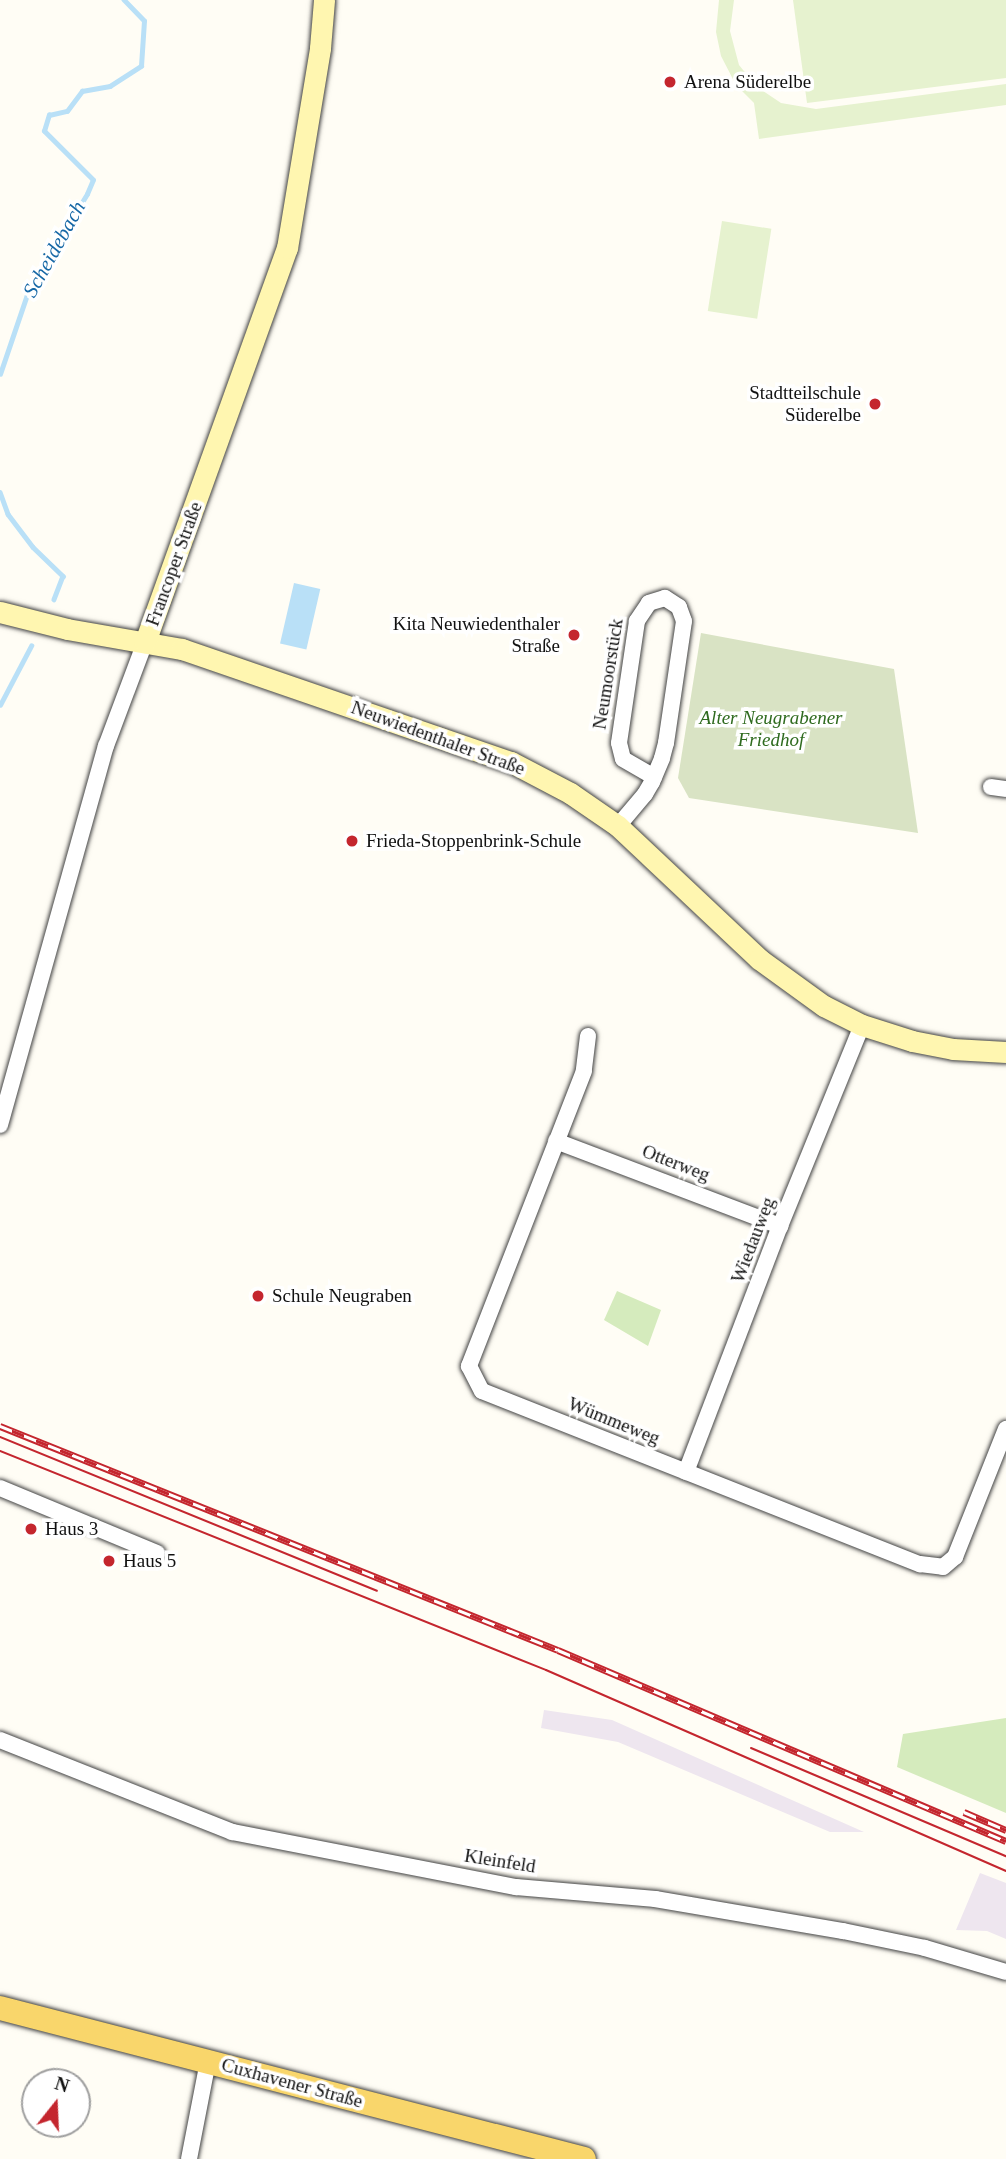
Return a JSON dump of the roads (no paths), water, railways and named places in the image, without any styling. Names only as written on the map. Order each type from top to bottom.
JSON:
[{"type":"main road","name":"Cuxhavener Straße","points":[[0,2008],[584,2159]]},
{"type":"street","name":"Francoper Straße","points":[[0,1125],[106,746],[287,248],[320,48],[324,0]]},
{"type":"street","name":"Neumoorstück","points":[[618,827],[642,799],[654,776],[666,743],[684,621],[679,607],[665,598],[649,603],[636,621],[619,743],[622,758],[654,776]]},
{"type":"street","name":"Neuwiedenthaler Straße","points":[[0,612],[67,629],[182,649],[244,668],[511,762],[569,793],[618,827],[779,976],[824,1006],[862,1025],[930,1045],[1006,1052]]},
{"type":"street","name":"Wiedauweg","points":[[686,1472],[780,1226],[862,1025]]},
{"type":"street","name":"Wümmeweg","points":[[588,1036],[584,1071],[469,1366],[482,1391],[920,1564],[943,1567],[955,1557],[1006,1429]]},
{"type":"street","name":"Otterweg","points":[[556,1141],[780,1226]]},
{"type":"street","points":[[0,1488],[157,1553]]},
{"type":"street","name":"Kleinfeld","points":[[0,1740],[232,1832],[516,1887],[655,1899],[843,1931],[925,1948],[1006,1972]]},
{"type":"street","points":[[189,2159],[208,2061]]},
{"type":"water","points":[[294,583],[320,589],[306,649],[280,643]]},
{"type":"waterway","name":"Scheidebach","points":[[0,374],[29,289],[93,180],[44,131],[49,115],[67,111],[82,91],[110,86],[141,66],[144,21],[124,0]]},
{"type":"waterway","name":"Scheidebach","points":[[0,492],[8,514],[33,547],[63,576],[54,599]]},
{"type":"waterway","name":"Scheidebach","points":[[0,705],[31,646]]},
{"type":"tram line","points":[[0,1437],[377,1591]]},
{"type":"tram line","points":[[0,1451],[546,1670],[1006,1871]]},
{"type":"tram line","points":[[751,1748],[1006,1856]]},
{"type":"railway","points":[[0,1426],[558,1650],[1006,1841]]},
{"type":"railway","points":[[964,1812],[1006,1830]]},
{"type":"place","name":"Arena Süderelbe","points":[[670,82]]},
{"type":"place","name":"Stadtteilschule Süderelbe","points":[[875,404]]},
{"type":"place","name":"Kita Neuwiedenthaler Straße","points":[[574,635]]},
{"type":"place","name":"Frieda-Stoppenbrink-Schule","points":[[352,841]]},
{"type":"place","name":"Schule Neugraben","points":[[258,1296]]},
{"type":"place","name":"Haus 3","points":[[31,1529]]},
{"type":"place","name":"Haus 5","points":[[109,1561]]},
{"type":"park label","name":"Alter Neugrabener Friedhof","points":[[771,729]]}]
